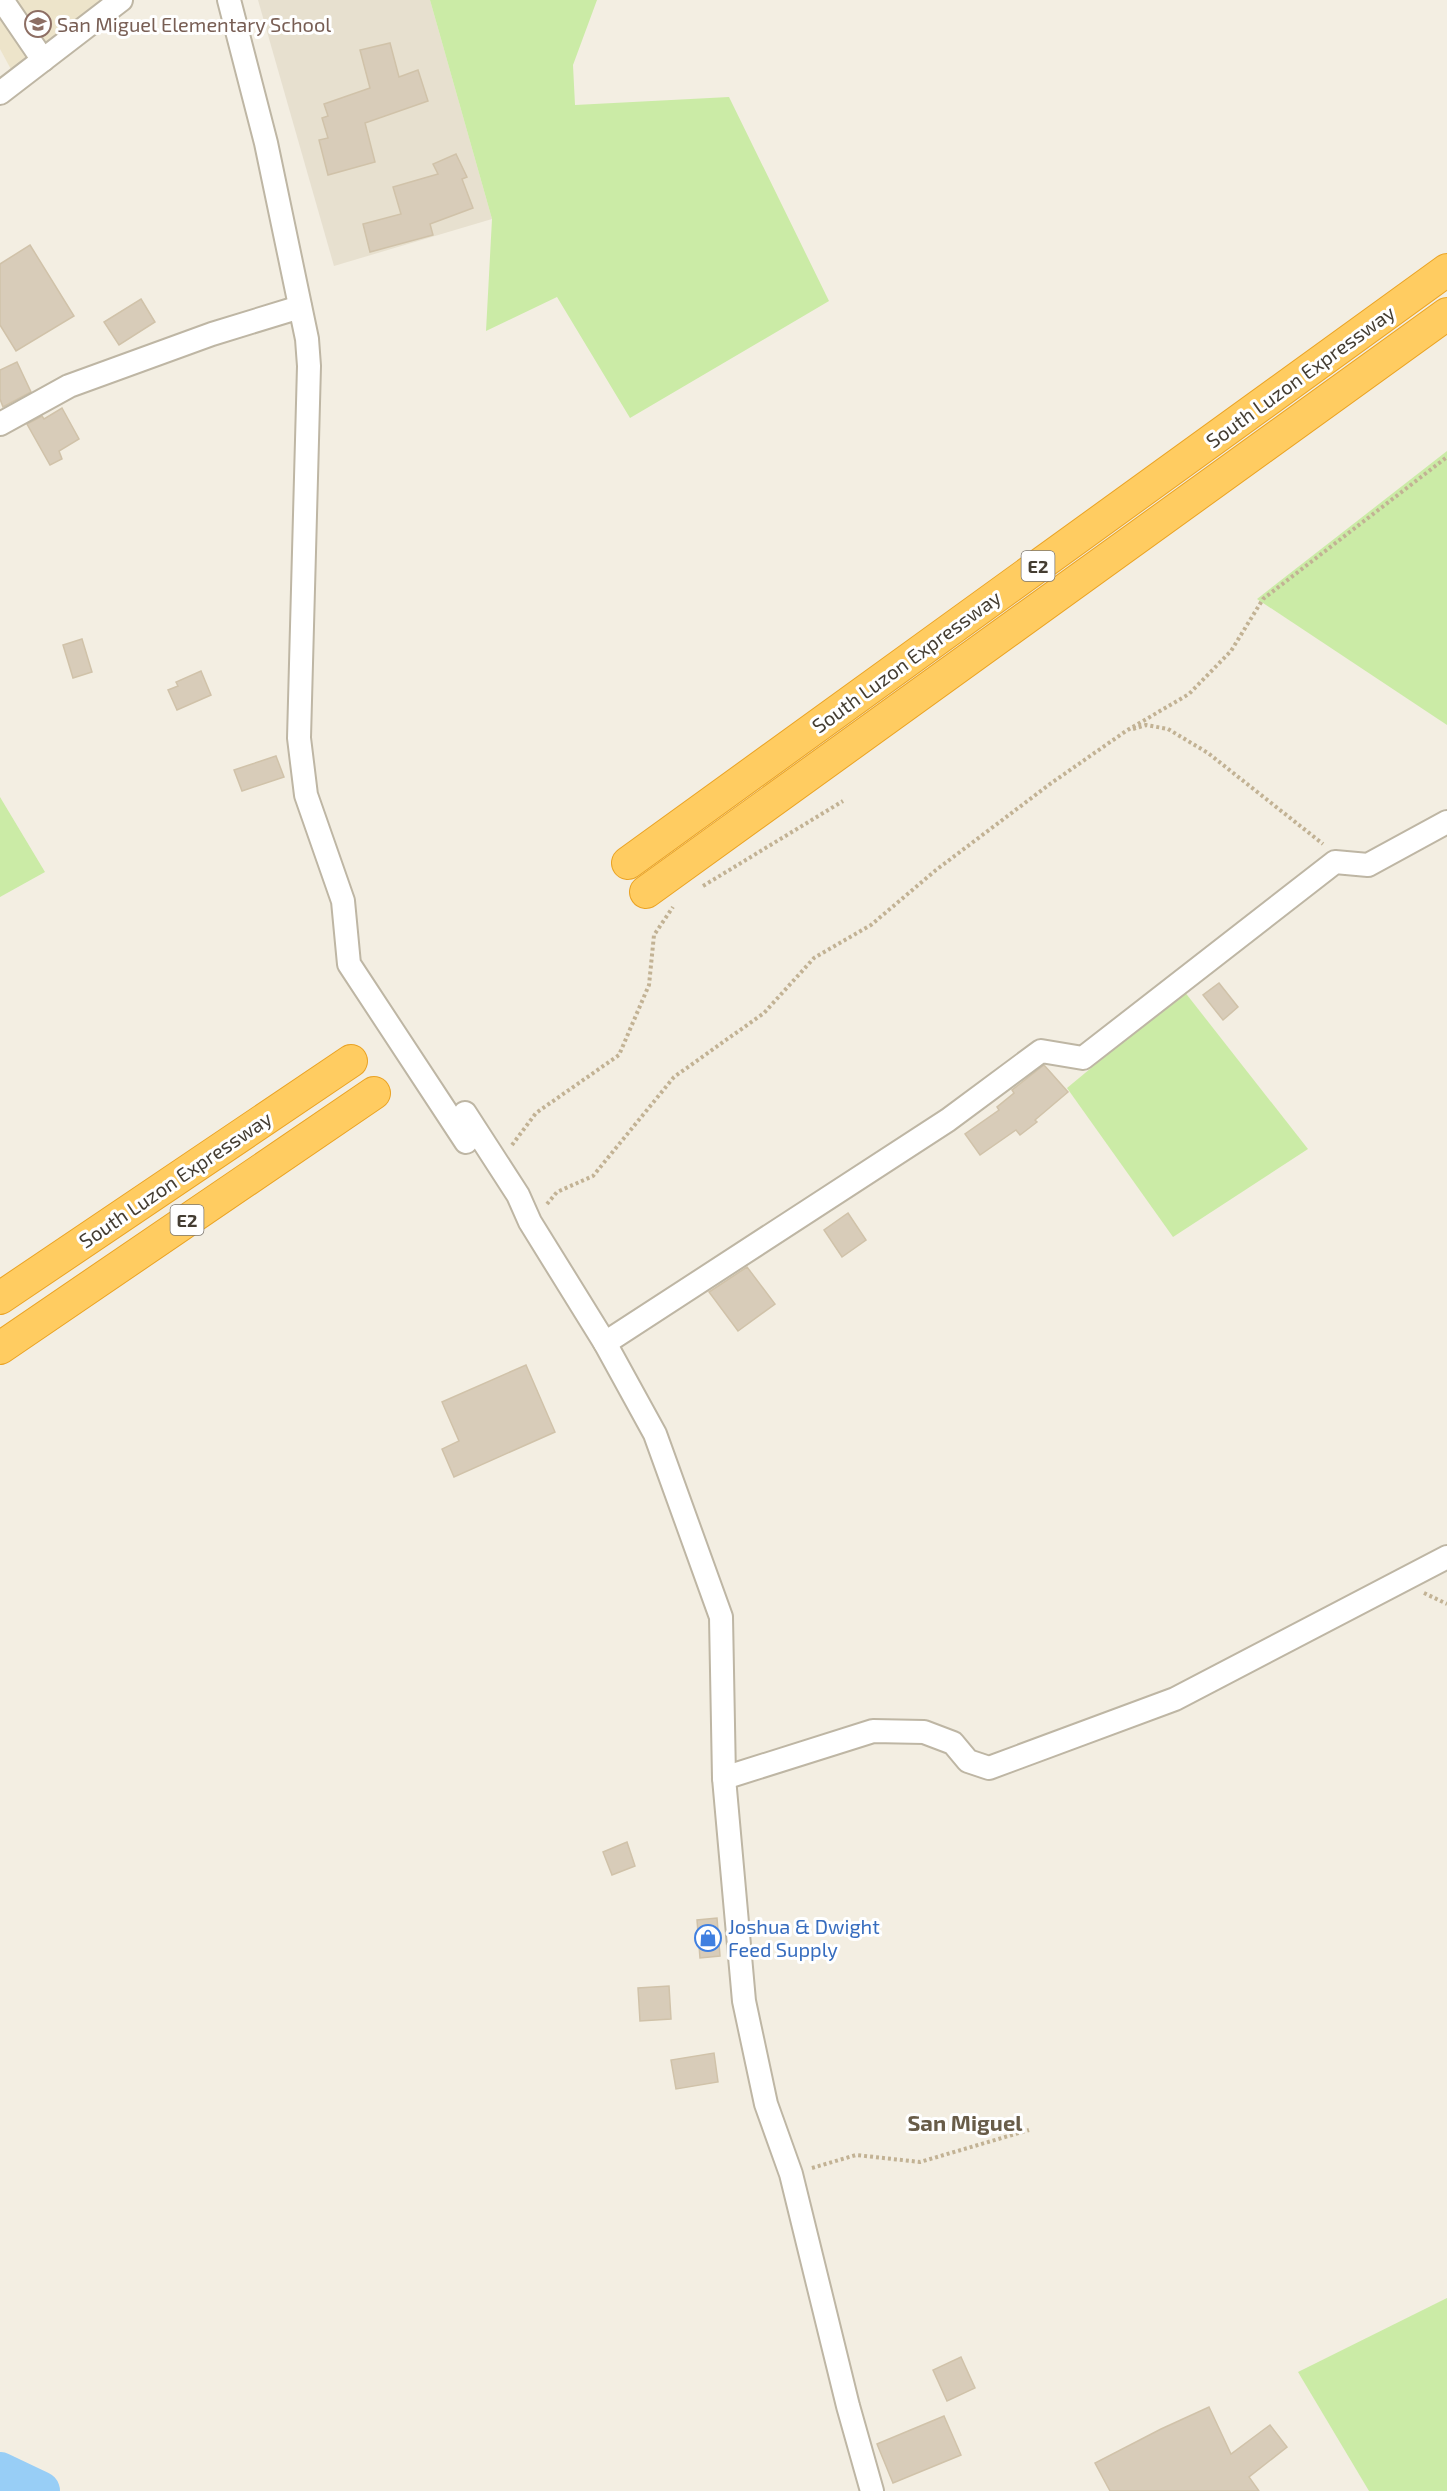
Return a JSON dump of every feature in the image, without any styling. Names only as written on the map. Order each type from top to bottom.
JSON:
[{"type":"highway","name":"South Luzon Expressway","points":[[628,862],[1447,270]]},
{"type":"highway","name":"South Luzon Expressway","points":[[646,892],[1447,314]]},
{"type":"highway","name":"South Luzon Expressway","points":[[0,1298],[351,1061]]},
{"type":"highway","name":"South Luzon Expressway","points":[[0,1348],[374,1093]]},
{"type":"street","points":[[2,0],[43,60]]},
{"type":"street","points":[[0,93],[121,0]]},
{"type":"street","points":[[229,0],[266,143],[300,307],[309,366],[299,738],[306,795],[343,901],[349,964],[475,1155],[497,1165]]},
{"type":"street","points":[[0,424],[69,386],[212,334],[300,307]]},
{"type":"street","points":[[605,1343],[948,1120],[1041,1051],[1083,1058],[1335,862],[1368,865],[1447,822]]},
{"type":"street","points":[[465,1113],[518,1195],[530,1222],[605,1343],[655,1434],[721,1617],[724,1778],[744,2001],[766,2104],[791,2174],[848,2406],[872,2491]]},
{"type":"street","points":[[724,1778],[873,1731],[924,1732],[953,1743],[968,1761],[988,1768],[1175,1699],[1447,1557]]},
{"type":"path","points":[[530,1222],[557,1191],[593,1176],[674,1077],[764,1013],[814,958],[871,925],[945,863],[1050,784],[1126,731],[1189,694],[1231,651],[1263,598],[1447,457]]},
{"type":"path","points":[[1126,731],[1146,725],[1168,729],[1208,753],[1327,847],[1340,853],[1346,863]]},
{"type":"path","points":[[695,891],[843,801]]},
{"type":"path","points":[[497,1165],[536,1113],[619,1055],[649,985],[654,935],[676,903]]},
{"type":"path","points":[[791,2174],[856,2155],[920,2162],[1029,2130]]},
{"type":"shaded area","name":"San Miguel Elementary School","points":[[0,0],[106,0],[13,73],[0,49]]},
{"type":"shaded area","points":[[258,0],[430,0],[492,219],[334,266]]},
{"type":"green space","points":[[430,0],[597,0],[573,65],[575,105],[729,97],[829,301],[630,418],[557,297],[486,331],[492,219]]},
{"type":"green space","points":[[1447,451],[1447,725],[1257,599]]},
{"type":"green space","points":[[0,797],[45,872],[0,897]]},
{"type":"green space","points":[[1184,991],[1308,1149],[1173,1237],[1067,1088]]},
{"type":"green space","points":[[1447,2298],[1447,2491],[1369,2491],[1298,2372]]},
{"type":"building","points":[[390,43],[399,77],[418,70],[428,101],[365,123],[375,162],[328,175],[319,140],[328,138],[322,118],[328,116],[324,104],[370,88],[360,50]]},
{"type":"building","points":[[456,154],[467,177],[462,179],[473,208],[430,224],[433,235],[370,252],[363,224],[401,214],[393,187],[438,174],[433,164]]},
{"type":"building","points":[[30,245],[74,316],[16,351],[0,325],[0,264]]},
{"type":"building","points":[[141,299],[155,322],[119,345],[104,322]]},
{"type":"building","points":[[17,362],[31,392],[3,407],[0,399],[0,370]]},
{"type":"building","points":[[62,408],[79,439],[59,451],[62,459],[50,465],[27,424],[42,416],[44,419]]},
{"type":"building","points":[[82,639],[92,672],[73,678],[63,645]]},
{"type":"building","points":[[201,671],[211,695],[177,710],[168,690],[178,686],[176,682]]},
{"type":"building","points":[[276,756],[284,777],[242,791],[234,770]]},
{"type":"building","points":[[1219,983],[1238,1007],[1223,1020],[1203,995]]},
{"type":"building","points":[[1044,1065],[1068,1092],[1020,1135],[1016,1130],[980,1155],[965,1134],[999,1110],[997,1107],[1014,1093],[1012,1090]]},
{"type":"building","points":[[848,1213],[866,1240],[842,1257],[824,1230]]},
{"type":"building","points":[[747,1267],[775,1304],[738,1331],[709,1292]]},
{"type":"building","points":[[526,1365],[555,1432],[454,1477],[442,1449],[459,1441],[442,1402]]},
{"type":"building","points":[[627,1842],[635,1866],[612,1875],[603,1852]]},
{"type":"building","name":"Joshua & Dwight Feed Supply","points":[[717,1918],[720,1956],[700,1958],[697,1920]]},
{"type":"building","points":[[669,1986],[671,2019],[640,2021],[638,1988]]},
{"type":"building","points":[[714,2053],[718,2082],[676,2089],[671,2060]]},
{"type":"building","points":[[961,2357],[975,2388],[947,2401],[933,2370]]},
{"type":"building","points":[[1209,2407],[1231,2454],[1270,2425],[1287,2447],[1249,2477],[1259,2491],[1110,2491],[1095,2463]]},
{"type":"building","points":[[944,2416],[961,2455],[893,2483],[877,2444]]},
{"type":"waterway","points":[[0,2472],[40,2491]]},
{"type":"place","name":"San Miguel Elementary School","points":[[38,24]]},
{"type":"place","name":"Joshua & Dwight Feed Supply","points":[[708,1938]]},
{"type":"district","name":"San Miguel","points":[[965,2122]]}]
